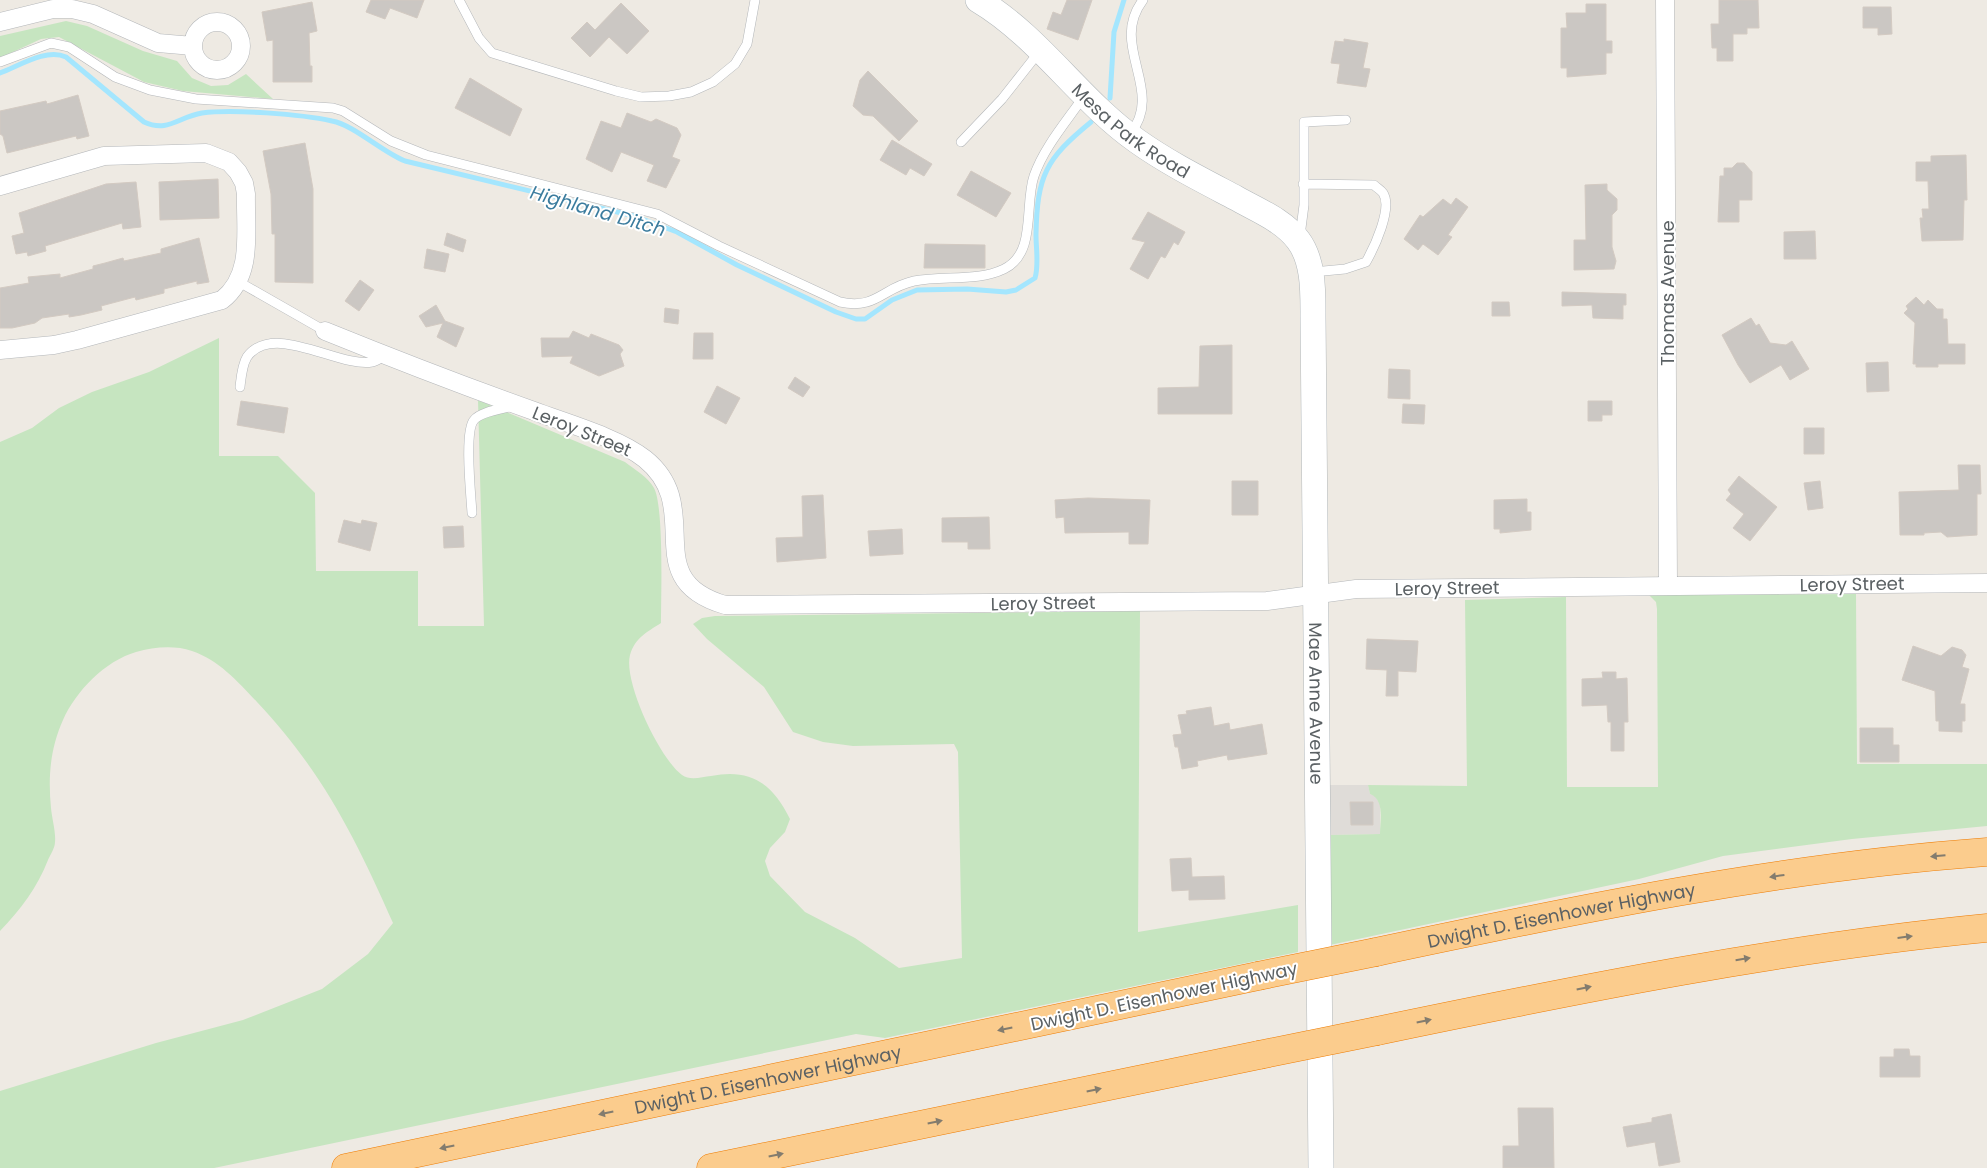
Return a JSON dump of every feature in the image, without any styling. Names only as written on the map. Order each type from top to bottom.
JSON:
[{"type":"highway","name":"Dwight D. Eisenhower Highway","points":[[346,1168],[1568,911],[1696,888],[1840,867],[1987,852]]},
{"type":"highway","points":[[711,1168],[1620,980],[1785,952],[1987,928]]},
{"type":"street","name":"Mesa Park Road","points":[[978,0],[1016,27],[1129,136],[1173,164],[1280,223],[1299,241]]},
{"type":"street","name":"Thomas Avenue","points":[[1665,0],[1668,586]]},
{"type":"street","points":[[0,22],[45,10],[72,9],[92,14],[158,43],[193,46]]},
{"type":"street","points":[[0,186],[104,156],[206,153],[218,156],[229,162],[238,172],[246,194],[245,261],[239,282],[232,293],[212,305],[54,345],[0,350]]},
{"type":"street","name":"Mae Anne Avenue","points":[[1299,241],[1305,252],[1310,272],[1313,317],[1321,1168]]},
{"type":"street","name":"Leroy Street","points":[[325,331],[626,447],[644,458],[657,469],[666,481],[672,496],[678,571],[684,582],[695,593],[725,605],[1267,601],[1315,593],[1356,589],[1987,583]]},
{"type":"lane","points":[[459,0],[479,38],[492,53],[641,97],[669,96],[692,92],[713,82],[735,64],[748,44],[755,0]]},
{"type":"lane","points":[[1129,136],[1141,120],[1144,109],[1142,83],[1130,37],[1134,20],[1143,0]]},
{"type":"lane","points":[[0,62],[51,43],[69,47],[115,77],[150,90],[196,99],[334,108],[391,141],[426,155],[658,214],[719,246],[840,302],[860,305],[908,283],[992,274],[1012,265],[1019,258],[1024,242],[1033,178],[1045,153],[1085,95]]},
{"type":"lane","points":[[961,142],[1002,99],[1040,50]]},
{"type":"lane","points":[[1299,241],[1304,205],[1304,122],[1346,120]]},
{"type":"lane","points":[[1303,184],[1374,185],[1384,194],[1386,203],[1378,240],[1366,262],[1345,269],[1310,272]]},
{"type":"lane","name":"Leroy Street","points":[[239,282],[325,331]]},
{"type":"lane","points":[[240,387],[247,358],[255,350],[267,346],[295,344],[339,358],[364,362],[373,362],[386,355]]},
{"type":"lane","points":[[472,513],[469,453],[470,430],[473,421],[480,416],[516,405]]},
{"type":"shaded area","points":[[1329,785],[1368,785],[1370,794],[1375,796],[1380,804],[1380,834],[1329,835]]},
{"type":"green space","points":[[66,21],[87,26],[143,51],[177,61],[192,78],[211,86],[228,85],[246,74],[273,99],[183,91],[144,82],[59,37],[41,39],[0,58],[0,36]]},
{"type":"green space","points":[[219,338],[219,456],[278,456],[315,493],[316,571],[418,571],[418,626],[484,626],[478,400],[625,462],[645,477],[654,488],[659,513],[661,532],[661,623],[642,636],[635,644],[630,655],[629,667],[638,701],[654,737],[673,766],[685,777],[696,778],[738,774],[759,781],[768,788],[776,796],[790,819],[785,832],[770,848],[765,861],[770,876],[805,912],[855,938],[899,968],[962,958],[958,752],[954,744],[853,746],[823,742],[793,732],[764,687],[707,639],[693,624],[702,618],[715,616],[1140,611],[1138,932],[1298,905],[1298,952],[885,1038],[856,1034],[214,1168],[0,1168],[0,1091],[156,1043],[243,1020],[322,989],[368,954],[393,923],[365,862],[335,806],[319,780],[280,728],[228,672],[211,660],[192,651],[164,647],[136,652],[113,662],[93,678],[69,709],[55,742],[51,763],[50,797],[55,834],[54,847],[34,889],[15,915],[0,931],[0,442],[32,428],[59,408],[92,392],[149,372]]},
{"type":"green space","points":[[1856,594],[1857,764],[1987,764],[1987,826],[1852,839],[1723,856],[1639,879],[1330,945],[1329,835],[1380,834],[1380,806],[1375,797],[1370,794],[1368,785],[1467,786],[1465,600],[1566,597],[1567,787],[1658,787],[1657,609],[1656,602],[1649,595]]},
{"type":"building","points":[[371,0],[424,0],[417,18],[390,8],[385,19],[366,12]]},
{"type":"building","points":[[1067,0],[1092,0],[1078,40],[1047,29],[1053,12],[1061,15]]},
{"type":"building","points":[[1719,0],[1758,0],[1759,28],[1747,28],[1747,34],[1733,34],[1733,61],[1717,61],[1717,48],[1712,48],[1711,24],[1719,24]]},
{"type":"building","points":[[312,2],[317,31],[309,33],[312,82],[273,82],[273,40],[267,41],[262,12]]},
{"type":"building","points":[[621,3],[649,31],[627,54],[609,37],[590,57],[571,38],[587,22],[595,30]]},
{"type":"building","points":[[1586,4],[1606,4],[1606,41],[1612,41],[1612,53],[1606,53],[1606,74],[1567,77],[1567,68],[1561,68],[1561,28],[1567,28],[1566,13],[1586,13]]},
{"type":"building","points":[[1863,7],[1891,7],[1892,34],[1878,35],[1878,28],[1863,28]]},
{"type":"building","points":[[1344,39],[1368,43],[1363,68],[1370,69],[1366,87],[1337,83],[1340,64],[1331,63],[1335,41],[1344,42]]},
{"type":"building","points":[[868,71],[918,121],[899,141],[873,116],[863,115],[853,106],[860,80]]},
{"type":"building","points":[[470,78],[522,109],[510,136],[455,108]]},
{"type":"building","points":[[78,95],[89,136],[77,139],[76,136],[7,153],[3,136],[0,134],[0,111],[46,101],[47,104]]},
{"type":"building","points":[[627,113],[651,122],[656,119],[677,128],[681,135],[672,157],[680,160],[666,188],[647,181],[654,165],[621,152],[612,172],[586,159],[601,121],[621,128]]},
{"type":"building","points":[[892,140],[932,164],[924,176],[910,168],[906,175],[880,160]]},
{"type":"building","points":[[305,143],[313,189],[313,283],[275,282],[275,234],[272,234],[271,194],[263,151]]},
{"type":"building","points":[[1966,155],[1967,200],[1964,200],[1963,240],[1922,241],[1920,218],[1923,218],[1922,209],[1929,209],[1928,181],[1916,181],[1916,162],[1931,162],[1931,156]]},
{"type":"building","points":[[1737,163],[1744,163],[1752,172],[1752,200],[1739,200],[1739,222],[1718,222],[1720,176],[1724,176],[1724,168],[1732,168]]},
{"type":"building","points":[[971,171],[1011,193],[996,217],[957,195]]},
{"type":"building","points":[[218,179],[219,218],[160,220],[159,182]]},
{"type":"building","points":[[136,182],[141,227],[123,229],[122,223],[45,246],[46,251],[28,256],[27,252],[16,254],[12,236],[24,233],[19,213],[106,184]]},
{"type":"building","points":[[1607,184],[1607,190],[1617,199],[1617,210],[1612,215],[1612,247],[1616,261],[1614,269],[1574,270],[1574,240],[1586,240],[1585,185]]},
{"type":"building","points":[[1456,198],[1468,207],[1448,235],[1452,237],[1438,255],[1423,244],[1418,250],[1404,239],[1420,215],[1423,217],[1443,199],[1451,205]]},
{"type":"building","points":[[1148,212],[1185,232],[1178,245],[1174,242],[1165,258],[1161,256],[1148,279],[1130,269],[1145,242],[1132,239]]},
{"type":"building","points":[[1815,231],[1816,259],[1784,259],[1784,232]]},
{"type":"building","points":[[447,233],[466,240],[463,252],[444,245]]},
{"type":"building","points":[[199,238],[209,282],[197,284],[197,281],[164,289],[164,293],[136,300],[135,297],[101,306],[102,310],[81,315],[69,317],[69,314],[42,318],[35,323],[12,328],[0,328],[0,288],[29,283],[28,277],[60,274],[60,278],[123,258],[124,261],[161,253],[161,249]]},
{"type":"building","points":[[925,244],[985,245],[985,268],[924,268]]},
{"type":"building","points":[[427,249],[449,254],[445,272],[424,268]]},
{"type":"building","points":[[360,280],[374,290],[359,311],[345,301]]},
{"type":"building","points":[[1562,292],[1626,294],[1626,305],[1623,305],[1623,319],[1593,318],[1592,305],[1562,306]]},
{"type":"building","points":[[1916,297],[1924,305],[1928,300],[1937,309],[1943,309],[1943,319],[1947,319],[1948,344],[1965,344],[1965,364],[1938,364],[1938,367],[1916,367],[1916,364],[1913,364],[1915,323],[1904,313],[1908,309],[1906,306]]},
{"type":"building","points":[[1492,302],[1509,302],[1510,316],[1492,316]]},
{"type":"building","points":[[436,305],[445,321],[464,328],[456,347],[437,337],[443,323],[426,327],[419,316]]},
{"type":"building","points":[[665,308],[679,310],[678,324],[664,322]]},
{"type":"building","points":[[1751,318],[1756,326],[1759,324],[1770,343],[1786,345],[1792,341],[1809,369],[1790,380],[1781,365],[1750,383],[1722,335]]},
{"type":"building","points":[[573,331],[589,338],[591,334],[619,345],[623,350],[620,354],[624,366],[599,376],[570,363],[573,356],[542,357],[541,338],[569,338]]},
{"type":"building","points":[[694,333],[713,333],[713,359],[693,359]]},
{"type":"building","points":[[1232,345],[1232,414],[1158,414],[1158,388],[1199,387],[1200,346]]},
{"type":"building","points":[[1888,362],[1889,391],[1867,392],[1866,363]]},
{"type":"building","points":[[1389,369],[1410,370],[1410,399],[1388,398]]},
{"type":"building","points":[[795,377],[810,387],[803,397],[788,388]]},
{"type":"building","points":[[717,386],[740,398],[726,424],[704,412]]},
{"type":"building","points":[[241,401],[288,408],[284,433],[237,425]]},
{"type":"building","points":[[1588,401],[1612,401],[1612,415],[1602,415],[1602,421],[1588,421]]},
{"type":"building","points":[[1403,404],[1425,405],[1424,424],[1402,423]]},
{"type":"building","points":[[1804,428],[1824,428],[1824,454],[1804,454]]},
{"type":"building","points":[[1958,465],[1980,465],[1981,494],[1977,494],[1977,535],[1947,537],[1941,532],[1924,533],[1924,535],[1900,535],[1899,492],[1959,490]]},
{"type":"building","points":[[1739,476],[1777,507],[1750,541],[1733,528],[1744,514],[1726,500],[1731,494],[1728,490]]},
{"type":"building","points":[[1232,481],[1258,481],[1258,515],[1232,515]]},
{"type":"building","points":[[1820,481],[1823,508],[1808,510],[1804,483]]},
{"type":"building","points":[[823,495],[826,558],[777,562],[776,538],[803,537],[802,496]]},
{"type":"building","points":[[1088,498],[1150,500],[1148,544],[1129,544],[1129,532],[1065,533],[1064,517],[1056,518],[1055,500]]},
{"type":"building","points":[[1527,499],[1527,512],[1531,512],[1531,530],[1500,533],[1500,529],[1494,529],[1494,500]]},
{"type":"building","points":[[989,517],[990,549],[968,549],[968,542],[942,542],[942,518]]},
{"type":"building","points":[[344,520],[361,524],[362,520],[377,523],[370,551],[338,542]]},
{"type":"building","points":[[463,526],[464,547],[444,548],[443,527]]},
{"type":"building","points":[[902,529],[903,554],[870,556],[868,531]]},
{"type":"building","points":[[1367,639],[1418,641],[1416,672],[1398,671],[1398,696],[1386,696],[1387,670],[1366,669]]},
{"type":"building","points":[[1913,646],[1941,656],[1952,647],[1962,650],[1966,655],[1962,667],[1969,669],[1960,704],[1965,704],[1965,721],[1962,721],[1962,732],[1939,731],[1939,721],[1936,721],[1935,691],[1902,680]]},
{"type":"building","points":[[1602,672],[1616,672],[1616,679],[1627,678],[1628,722],[1624,722],[1624,751],[1611,751],[1611,722],[1608,722],[1607,705],[1582,706],[1582,679],[1603,678]]},
{"type":"building","points":[[1211,707],[1214,726],[1229,723],[1230,730],[1262,724],[1267,754],[1228,760],[1227,755],[1197,761],[1198,766],[1182,769],[1178,747],[1175,747],[1173,735],[1182,734],[1178,715],[1187,714],[1186,711]]},
{"type":"building","points":[[1860,728],[1893,728],[1893,745],[1899,745],[1899,762],[1860,762]]},
{"type":"building","points":[[1350,802],[1373,802],[1373,825],[1351,825]]},
{"type":"building","points":[[1191,858],[1192,877],[1224,876],[1225,899],[1189,900],[1189,890],[1172,891],[1170,859]]},
{"type":"building","points":[[1894,1049],[1909,1049],[1910,1056],[1920,1056],[1920,1077],[1880,1077],[1880,1057],[1894,1057]]},
{"type":"building","points":[[1518,1108],[1553,1108],[1554,1168],[1503,1168],[1503,1146],[1519,1146]]},
{"type":"building","points":[[1671,1114],[1680,1162],[1659,1166],[1655,1142],[1627,1147],[1623,1127],[1652,1122],[1652,1118]]},
{"type":"waterway","name":"Highland Ditch","points":[[1110,98],[1114,32],[1124,0]]},
{"type":"waterway","name":"Highland Ditch","points":[[0,73],[41,56],[58,55],[66,57],[144,122],[152,125],[167,125],[194,115],[215,112],[303,116],[341,123],[405,161],[634,216],[677,232],[737,265],[836,312],[856,319],[865,319],[892,300],[917,290],[967,289],[1006,292],[1016,290],[1035,278],[1037,214],[1042,183],[1054,158],[1091,122]]}]
